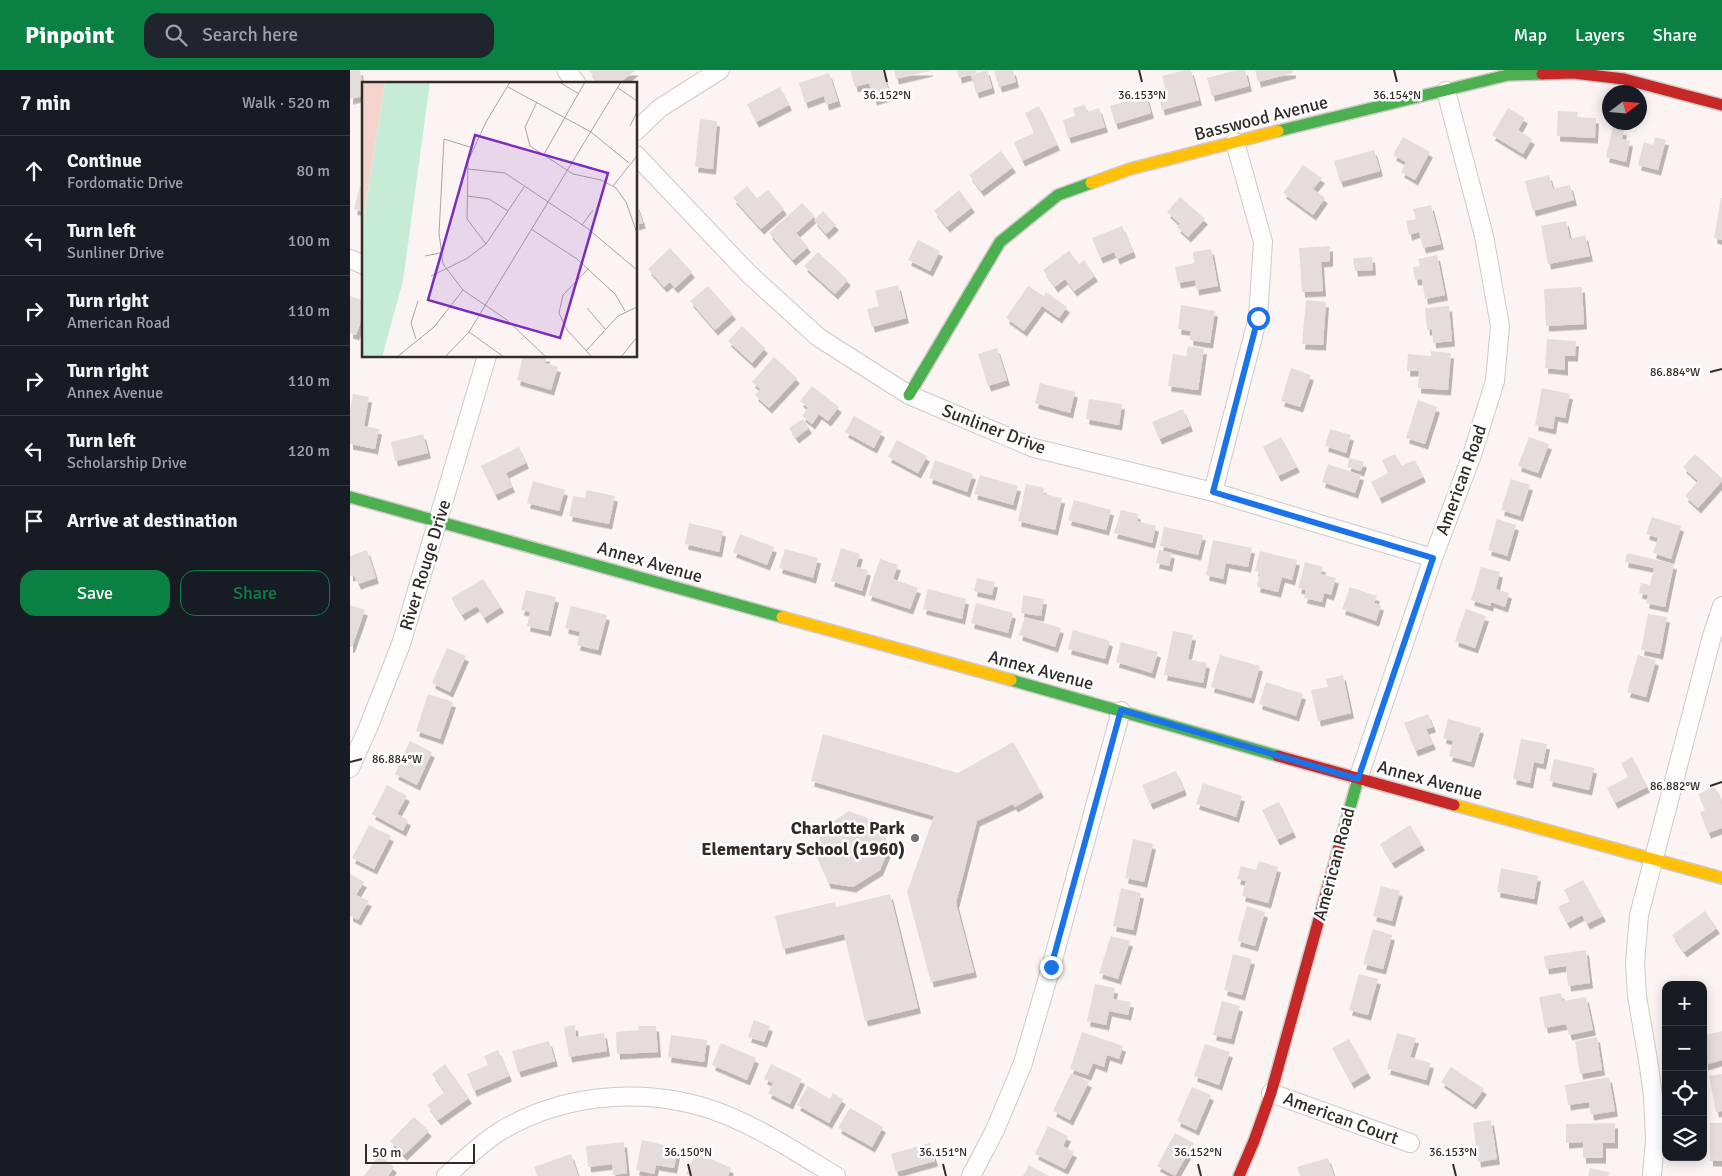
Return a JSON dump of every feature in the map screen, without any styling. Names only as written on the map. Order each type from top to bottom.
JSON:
[{"type":"street","points":[[566,70],[575,82]]},
{"type":"street","points":[[638,129],[660,108],[720,70]]},
{"type":"street","name":"Basswood Avenue","points":[[909,395],[1000,242],[1058,195],[1130,169],[1508,75],[1573,73],[1624,75],[1722,105]]},
{"type":"street","name":"American Road","points":[[1239,1176],[1271,1093],[1358,779],[1433,558],[1472,455],[1495,381],[1500,326],[1484,236],[1446,91]]},
{"type":"street","points":[[1213,492],[1259,308],[1262,242],[1235,142]]},
{"type":"street","name":"Sunliner Drive","points":[[638,157],[749,274],[818,337],[909,395],[1034,448],[1213,492],[1433,558]]},
{"type":"street","points":[[350,259],[362,263]]},
{"type":"street","name":"River Rouge Drive","points":[[350,768],[401,644],[486,358]]},
{"type":"street","name":"Annex Avenue","points":[[350,496],[1121,710],[1358,779],[1722,878]]},
{"type":"street","points":[[1652,1176],[1655,1139],[1652,1096],[1637,996],[1635,963],[1639,915],[1717,638],[1722,606]]},
{"type":"street","points":[[971,1176],[995,1130],[1023,1063],[1121,710]]},
{"type":"street","name":"American Court","points":[[1271,1093],[1410,1143]]},
{"type":"street","points":[[446,1176],[499,1132],[536,1114],[573,1103],[611,1097],[652,1097],[688,1102],[727,1115],[836,1176]]},
{"type":"building","points":[[350,70],[360,70],[362,96],[350,99]]},
{"type":"building","points":[[589,70],[636,70],[621,82],[598,82]]},
{"type":"building","points":[[850,70],[882,70],[890,95],[874,100],[869,83],[855,87]]},
{"type":"building","points":[[894,70],[930,70],[930,71],[896,79]]},
{"type":"building","points":[[957,70],[976,70],[977,73],[959,78]]},
{"type":"building","points":[[987,70],[992,88],[976,93],[971,75]]},
{"type":"building","points":[[1013,70],[1016,82],[999,87],[994,71]]},
{"type":"building","points":[[1191,70],[1199,100],[1162,110],[1157,91],[1165,88],[1162,76]]},
{"type":"building","points":[[1237,70],[1245,70],[1249,86],[1212,96],[1207,78]]},
{"type":"building","points":[[1255,70],[1293,70],[1293,73],[1258,82]]},
{"type":"building","points":[[829,73],[838,101],[826,105],[824,96],[805,103],[799,83]]},
{"type":"building","points":[[780,87],[789,105],[756,122],[747,104]]},
{"type":"building","points":[[1146,95],[1151,113],[1115,124],[1110,106]]},
{"type":"building","points":[[1085,105],[1087,112],[1099,108],[1105,127],[1068,138],[1063,120],[1075,116],[1073,108]]},
{"type":"building","points":[[1039,106],[1057,145],[1022,161],[1014,142],[1034,133],[1025,113]]},
{"type":"building","points":[[1508,108],[1525,118],[1518,130],[1532,139],[1523,154],[1492,135]]},
{"type":"building","points":[[1558,111],[1578,112],[1577,117],[1596,118],[1595,138],[1557,136]]},
{"type":"building","points":[[700,119],[717,121],[713,169],[695,167]]},
{"type":"building","points":[[1612,130],[1624,130],[1622,139],[1630,141],[1626,162],[1606,157]]},
{"type":"building","points":[[1403,137],[1430,152],[1415,180],[1401,172],[1406,162],[1393,155]]},
{"type":"building","points":[[1655,137],[1666,140],[1658,170],[1638,165],[1644,142],[1653,145]]},
{"type":"building","points":[[1374,150],[1380,171],[1340,182],[1334,161]]},
{"type":"building","points":[[1001,151],[1013,167],[981,191],[969,175]]},
{"type":"building","points":[[1303,165],[1322,178],[1313,189],[1325,198],[1313,215],[1283,193]]},
{"type":"building","points":[[1549,175],[1553,189],[1570,185],[1574,200],[1533,211],[1525,181]]},
{"type":"building","points":[[360,186],[362,186],[362,211],[354,209]]},
{"type":"building","points":[[747,186],[757,198],[768,190],[784,209],[761,229],[733,198]]},
{"type":"building","points":[[959,190],[972,207],[947,227],[934,211]]},
{"type":"building","points":[[1180,197],[1205,219],[1188,237],[1177,227],[1180,224],[1167,212]]},
{"type":"building","points":[[1722,198],[1722,240],[1714,238]]},
{"type":"building","points":[[802,203],[815,216],[796,233],[808,247],[793,260],[769,233]]},
{"type":"building","points":[[1431,205],[1441,244],[1423,248],[1419,232],[1409,235],[1406,221],[1416,219],[1413,209]]},
{"type":"building","points":[[638,209],[643,223],[638,224]]},
{"type":"building","points":[[823,211],[836,225],[826,234],[814,220]]},
{"type":"building","points":[[1566,221],[1570,239],[1585,235],[1590,256],[1548,264],[1541,226]]},
{"type":"building","points":[[1122,226],[1133,252],[1117,259],[1114,252],[1100,258],[1092,238]]},
{"type":"building","points":[[918,240],[940,251],[930,271],[908,260]]},
{"type":"building","points":[[1330,246],[1330,261],[1321,262],[1323,291],[1302,292],[1299,248]]},
{"type":"building","points":[[670,248],[692,272],[675,288],[670,282],[664,287],[648,269]]},
{"type":"building","points":[[1211,249],[1218,286],[1196,290],[1195,280],[1178,283],[1175,267],[1194,263],[1193,252]]},
{"type":"building","points":[[1069,251],[1079,264],[1084,260],[1095,276],[1074,291],[1065,279],[1055,287],[1043,270]]},
{"type":"building","points":[[818,252],[848,280],[835,294],[804,266]]},
{"type":"building","points":[[1437,255],[1445,295],[1425,299],[1422,279],[1415,280],[1413,267],[1420,266],[1418,259]]},
{"type":"building","points":[[1372,257],[1373,270],[1355,271],[1353,258]]},
{"type":"building","points":[[898,285],[906,318],[872,327],[867,309],[879,306],[875,291]]},
{"type":"building","points":[[708,286],[733,314],[715,330],[690,301]]},
{"type":"building","points":[[1028,286],[1044,296],[1046,292],[1067,307],[1059,318],[1042,306],[1024,331],[1006,318]]},
{"type":"building","points":[[1582,287],[1584,324],[1546,326],[1544,289]]},
{"type":"building","points":[[350,296],[362,300],[362,318],[356,335],[350,333]]},
{"type":"building","points":[[1306,300],[1326,302],[1323,345],[1302,344]]},
{"type":"building","points":[[1181,305],[1215,311],[1210,343],[1190,340],[1191,331],[1178,329]]},
{"type":"building","points":[[1449,306],[1452,341],[1433,343],[1432,329],[1427,330],[1425,308]]},
{"type":"building","points":[[742,326],[765,348],[752,363],[728,341]]},
{"type":"building","points":[[1547,339],[1576,341],[1575,356],[1565,356],[1565,370],[1545,368]]},
{"type":"building","points":[[1188,346],[1204,349],[1198,390],[1168,386],[1173,354],[1186,356]]},
{"type":"building","points":[[997,348],[1007,380],[988,386],[978,354]]},
{"type":"building","points":[[1431,351],[1451,353],[1448,390],[1418,388],[1419,371],[1407,371],[1408,354],[1431,356]]},
{"type":"building","points":[[774,357],[797,378],[769,408],[755,395],[760,389],[752,382]]},
{"type":"building","points":[[522,358],[546,358],[545,363],[558,367],[551,390],[517,380]]},
{"type":"building","points":[[1291,368],[1311,375],[1300,407],[1281,401]]},
{"type":"building","points":[[1040,383],[1075,392],[1070,413],[1035,403]]},
{"type":"building","points":[[812,386],[839,407],[828,421],[819,414],[812,424],[802,416],[808,408],[800,401]]},
{"type":"building","points":[[1542,388],[1570,394],[1565,418],[1555,416],[1553,429],[1535,425]]},
{"type":"building","points":[[353,394],[369,397],[364,426],[379,429],[375,449],[350,444],[350,410]]},
{"type":"building","points":[[1089,399],[1122,404],[1119,425],[1086,419]]},
{"type":"building","points":[[1418,400],[1437,407],[1425,444],[1406,438]]},
{"type":"building","points":[[1183,409],[1190,426],[1159,439],[1152,422]]},
{"type":"building","points":[[854,416],[882,432],[874,448],[845,432]]},
{"type":"building","points":[[803,419],[809,428],[796,438],[789,428]]},
{"type":"building","points":[[1330,429],[1351,435],[1346,453],[1325,446]]},
{"type":"building","points":[[423,434],[428,453],[395,461],[391,442]]},
{"type":"building","points":[[1281,437],[1297,467],[1278,476],[1263,447]]},
{"type":"building","points":[[1529,437],[1549,444],[1538,473],[1518,466]]},
{"type":"building","points":[[897,440],[927,456],[918,473],[888,457]]},
{"type":"building","points":[[519,447],[526,463],[506,473],[512,487],[495,495],[481,466]]},
{"type":"building","points":[[1395,454],[1401,466],[1415,460],[1423,477],[1379,498],[1371,482],[1388,473],[1382,460]]},
{"type":"building","points":[[1695,454],[1722,478],[1722,481],[1698,508],[1685,496],[1698,481],[1683,467]]},
{"type":"building","points":[[1350,458],[1364,462],[1361,471],[1347,467]]},
{"type":"building","points":[[935,460],[973,474],[967,492],[929,478]]},
{"type":"building","points":[[1328,464],[1361,475],[1355,493],[1322,482]]},
{"type":"building","points":[[980,475],[1018,486],[1013,505],[974,494]]},
{"type":"building","points":[[1511,479],[1530,485],[1520,516],[1501,510]]},
{"type":"building","points":[[533,481],[565,490],[559,511],[527,503]]},
{"type":"building","points":[[1026,484],[1044,488],[1043,494],[1062,498],[1055,530],[1018,521]]},
{"type":"building","points":[[587,490],[615,496],[609,524],[569,516],[573,496],[585,498]]},
{"type":"building","points":[[1074,500],[1111,510],[1106,530],[1068,520]]},
{"type":"building","points":[[1121,510],[1138,514],[1137,521],[1156,526],[1152,543],[1114,533]]},
{"type":"building","points":[[1652,517],[1681,526],[1671,559],[1653,553],[1658,538],[1646,534]]},
{"type":"building","points":[[1497,519],[1516,525],[1507,556],[1488,550]]},
{"type":"building","points":[[689,523],[723,531],[719,552],[685,544]]},
{"type":"building","points":[[1164,527],[1203,535],[1198,555],[1160,546]]},
{"type":"building","points":[[740,534],[774,547],[767,565],[733,552]]},
{"type":"building","points":[[1213,540],[1252,548],[1248,567],[1226,563],[1223,579],[1206,575]]},
{"type":"building","points":[[841,548],[860,554],[856,567],[868,570],[862,591],[831,581]]},
{"type":"building","points":[[785,549],[818,558],[813,578],[779,568]]},
{"type":"building","points":[[367,550],[376,578],[358,584],[354,575],[350,576],[350,556]]},
{"type":"building","points":[[1159,550],[1172,553],[1169,566],[1156,563]]},
{"type":"building","points":[[1260,551],[1297,560],[1292,580],[1282,577],[1278,592],[1257,587],[1260,572],[1255,571]]},
{"type":"building","points":[[1627,553],[1674,564],[1665,607],[1646,603],[1648,595],[1639,593],[1641,583],[1650,585],[1654,568],[1625,562]]},
{"type":"building","points":[[880,559],[898,565],[893,579],[918,588],[910,609],[868,595]]},
{"type":"building","points":[[1305,562],[1323,567],[1321,574],[1336,578],[1331,595],[1324,593],[1322,602],[1304,598],[1306,590],[1298,588]]},
{"type":"building","points":[[1481,567],[1500,572],[1496,589],[1509,593],[1505,607],[1491,602],[1490,606],[1471,600]]},
{"type":"building","points":[[977,578],[995,582],[992,595],[974,591]]},
{"type":"building","points":[[483,579],[501,607],[484,618],[477,606],[462,615],[451,598]]},
{"type":"building","points":[[1350,587],[1377,596],[1374,603],[1381,605],[1376,621],[1342,609]]},
{"type":"building","points":[[928,589],[966,599],[962,619],[923,609]]},
{"type":"building","points":[[526,590],[556,597],[548,631],[527,626],[530,612],[521,610]]},
{"type":"building","points":[[1023,595],[1044,599],[1041,616],[1021,613]]},
{"type":"building","points":[[976,603],[1013,613],[1008,633],[971,623]]},
{"type":"building","points":[[350,605],[365,610],[352,647],[350,647]]},
{"type":"building","points":[[571,606],[607,615],[598,650],[577,645],[580,632],[565,628]]},
{"type":"building","points":[[1466,609],[1486,616],[1475,648],[1455,641]]},
{"type":"building","points":[[1648,614],[1667,617],[1660,654],[1641,650]]},
{"type":"building","points":[[1025,617],[1061,628],[1055,647],[1019,635]]},
{"type":"building","points":[[1073,630],[1110,641],[1105,659],[1068,649]]},
{"type":"building","points":[[1173,631],[1193,635],[1188,659],[1207,663],[1203,683],[1164,675]]},
{"type":"building","points":[[1121,642],[1158,652],[1152,673],[1116,662]]},
{"type":"building","points":[[447,648],[466,656],[450,692],[432,683]]},
{"type":"building","points":[[1220,655],[1260,666],[1251,698],[1211,687]]},
{"type":"building","points":[[1638,655],[1656,660],[1646,697],[1627,692]]},
{"type":"building","points":[[1343,675],[1351,713],[1318,721],[1311,690],[1328,687],[1326,679]]},
{"type":"building","points":[[1266,682],[1303,694],[1296,716],[1259,704]]},
{"type":"building","points":[[428,694],[453,702],[440,739],[416,731]]},
{"type":"building","points":[[1428,714],[1433,727],[1426,729],[1433,744],[1415,751],[1404,723]]},
{"type":"building","points":[[1448,719],[1481,728],[1471,762],[1449,756],[1453,741],[1443,738]]},
{"type":"building","points":[[823,734],[958,773],[1013,742],[1041,792],[1015,807],[1013,804],[977,821],[956,903],[974,972],[931,982],[907,892],[934,816],[811,781]]},
{"type":"building","points":[[1521,739],[1547,744],[1543,764],[1534,762],[1530,783],[1513,779]]},
{"type":"building","points":[[410,741],[432,752],[417,785],[395,774]]},
{"type":"building","points":[[1632,757],[1647,787],[1615,803],[1607,788],[1628,777],[1621,763]]},
{"type":"building","points":[[1554,759],[1594,768],[1589,790],[1549,781]]},
{"type":"building","points":[[1176,771],[1184,790],[1150,804],[1142,785]]},
{"type":"building","points":[[1203,783],[1242,796],[1236,817],[1196,804]]},
{"type":"building","points":[[387,785],[407,796],[397,814],[408,820],[403,831],[372,814]]},
{"type":"building","points":[[1715,787],[1722,803],[1722,828],[1708,833],[1700,812],[1705,810],[1698,794]]},
{"type":"building","points":[[1279,802],[1293,832],[1277,840],[1262,810]]},
{"type":"building","points":[[849,811],[875,821],[890,846],[880,870],[853,887],[828,883],[814,850],[825,827]]},
{"type":"building","points":[[369,825],[391,836],[374,869],[352,858]]},
{"type":"building","points":[[1410,825],[1422,845],[1392,863],[1380,844]]},
{"type":"building","points":[[1133,839],[1153,844],[1144,882],[1125,878]]},
{"type":"building","points":[[1259,861],[1278,867],[1268,903],[1242,896],[1246,881],[1237,879],[1241,866],[1256,870]]},
{"type":"building","points":[[1501,868],[1538,876],[1534,899],[1497,892]]},
{"type":"building","points":[[350,874],[364,882],[356,895],[369,901],[358,920],[350,916]]},
{"type":"building","points":[[1583,880],[1603,916],[1587,924],[1582,915],[1567,923],[1558,907],[1570,901],[1564,890]]},
{"type":"building","points":[[1381,886],[1400,891],[1392,921],[1373,916]]},
{"type":"building","points":[[1121,888],[1141,893],[1133,930],[1113,926]]},
{"type":"building","points":[[890,894],[918,1008],[865,1021],[844,934],[783,949],[775,916],[835,902],[836,907]]},
{"type":"building","points":[[1247,906],[1265,912],[1255,946],[1237,941]]},
{"type":"building","points":[[1705,911],[1717,928],[1684,952],[1672,935]]},
{"type":"building","points":[[1373,929],[1392,935],[1383,969],[1363,964]]},
{"type":"building","points":[[1111,936],[1130,941],[1118,979],[1099,973]]},
{"type":"building","points":[[1586,950],[1590,983],[1568,986],[1566,966],[1546,969],[1544,956]]},
{"type":"building","points":[[1233,954],[1252,959],[1242,995],[1224,990]]},
{"type":"building","points":[[1359,974],[1378,979],[1368,1015],[1349,1010]]},
{"type":"building","points":[[1095,984],[1115,988],[1113,999],[1131,1002],[1128,1015],[1109,1011],[1106,1025],[1087,1021]]},
{"type":"building","points":[[1561,993],[1563,1001],[1586,997],[1593,1030],[1569,1035],[1566,1024],[1545,1028],[1539,997]]},
{"type":"building","points":[[1222,1001],[1240,1006],[1231,1039],[1213,1035]]},
{"type":"building","points":[[754,1020],[770,1026],[764,1042],[748,1037]]},
{"type":"building","points":[[575,1025],[576,1037],[604,1033],[607,1051],[569,1057],[564,1027]]},
{"type":"building","points":[[638,1026],[656,1026],[658,1052],[617,1054],[616,1032],[639,1030]]},
{"type":"building","points":[[1722,1031],[1722,1060],[1707,1064],[1707,1035]]},
{"type":"building","points":[[1082,1032],[1123,1046],[1119,1059],[1107,1055],[1104,1067],[1093,1063],[1088,1075],[1070,1069]]},
{"type":"building","points":[[1397,1033],[1416,1038],[1410,1057],[1431,1063],[1426,1080],[1387,1069]]},
{"type":"building","points":[[671,1035],[707,1040],[704,1062],[668,1057]]},
{"type":"building","points":[[1597,1037],[1602,1070],[1580,1074],[1575,1041]]},
{"type":"building","points":[[1349,1039],[1368,1073],[1351,1083],[1332,1048]]},
{"type":"building","points":[[549,1041],[555,1061],[518,1072],[512,1051]]},
{"type":"building","points":[[721,1043],[756,1058],[747,1080],[712,1065]]},
{"type":"building","points":[[1205,1044],[1230,1052],[1219,1085],[1194,1076]]},
{"type":"building","points":[[498,1050],[509,1076],[474,1091],[467,1074],[488,1065],[484,1056]]},
{"type":"building","points":[[445,1064],[469,1098],[438,1120],[427,1105],[445,1092],[432,1074]]},
{"type":"building","points":[[771,1064],[802,1079],[790,1104],[768,1093],[773,1083],[764,1079]]},
{"type":"building","points":[[1451,1067],[1484,1089],[1473,1104],[1441,1082]]},
{"type":"building","points":[[1071,1073],[1089,1082],[1070,1120],[1053,1111]]},
{"type":"building","points":[[1722,1074],[1722,1111],[1716,1112],[1709,1076]]},
{"type":"building","points":[[1609,1077],[1615,1111],[1591,1115],[1589,1102],[1568,1105],[1565,1085]]},
{"type":"building","points":[[808,1086],[830,1099],[833,1093],[843,1099],[829,1123],[797,1105]]},
{"type":"building","points":[[1192,1087],[1211,1095],[1196,1130],[1177,1121]]},
{"type":"building","points":[[850,1108],[883,1127],[872,1147],[838,1128]]},
{"type":"building","points":[[414,1117],[429,1131],[404,1155],[390,1141]]},
{"type":"building","points":[[1491,1120],[1497,1159],[1478,1162],[1473,1123]]},
{"type":"building","points":[[1615,1123],[1615,1143],[1603,1143],[1603,1158],[1583,1158],[1583,1142],[1566,1143],[1566,1124]]},
{"type":"building","points":[[1710,1123],[1722,1123],[1722,1161],[1710,1161]]},
{"type":"building","points":[[1048,1126],[1068,1136],[1063,1146],[1074,1152],[1065,1169],[1035,1154]]},
{"type":"building","points":[[1175,1133],[1194,1143],[1175,1176],[1157,1166]]},
{"type":"building","points":[[642,1140],[678,1148],[674,1168],[656,1165],[654,1174],[636,1170]]},
{"type":"building","points":[[624,1142],[627,1173],[613,1175],[612,1164],[588,1167],[586,1146]]},
{"type":"building","points":[[930,1143],[935,1161],[896,1172],[891,1154]]},
{"type":"building","points":[[696,1152],[731,1168],[728,1176],[690,1176],[686,1174]]},
{"type":"building","points":[[571,1154],[578,1176],[537,1176],[534,1167]]},
{"type":"building","points":[[379,1155],[394,1167],[388,1176],[364,1176]]},
{"type":"building","points":[[1328,1158],[1334,1176],[1300,1176],[1297,1167]]},
{"type":"building","points":[[1029,1165],[1049,1176],[1023,1176]]},
{"type":"building","points":[[1590,1168],[1609,1172],[1608,1176],[1588,1176]]},
{"type":"traffic: fast","points":[[1278,131],[1508,75],[1542,74]]},
{"type":"traffic: fast","points":[[909,395],[1000,242],[1058,195],[1091,183]]},
{"type":"traffic: fast","points":[[350,497],[782,617]]},
{"type":"traffic: fast","points":[[1011,680],[1278,756]]},
{"type":"traffic: fast","points":[[1340,843],[1358,779]]},
{"type":"traffic: slow","points":[[1091,183],[1130,169],[1278,131]]},
{"type":"traffic: slow","points":[[782,617],[1011,680]]},
{"type":"traffic: slow","points":[[1454,805],[1722,878]]},
{"type":"traffic: jam","points":[[1542,74],[1573,73],[1624,79],[1722,105]]},
{"type":"traffic: jam","points":[[1278,756],[1454,805]]},
{"type":"traffic: jam","points":[[1239,1176],[1271,1093],[1340,843]]},
{"type":"place","name":"Charlotte Park Elementary School (1960)","points":[[915,838]]},
{"type":"route","points":[[1051,967],[1121,710],[1358,779],[1433,558],[1213,492],[1258,318]]}]
